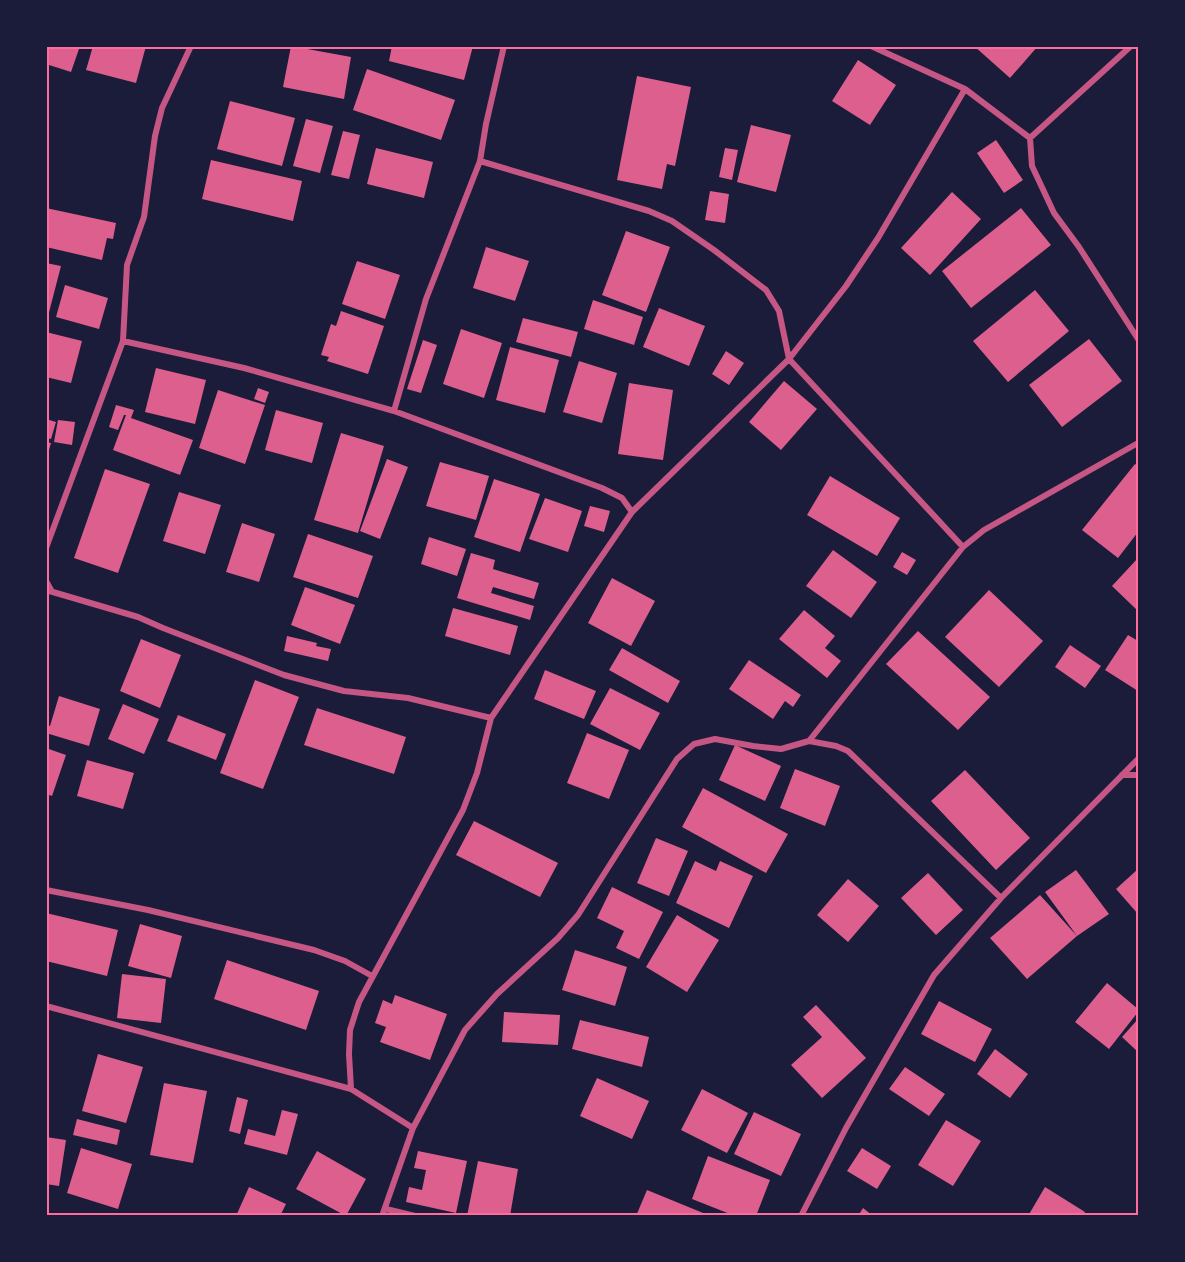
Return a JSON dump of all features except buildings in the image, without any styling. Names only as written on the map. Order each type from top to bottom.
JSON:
[{"type":"street","points":[[46,548],[123,341],[127,265],[144,216],[155,136],[162,108],[191,46]]},
{"type":"street","points":[[394,411],[430,289],[480,160],[504,46]]},
{"type":"street","points":[[871,46],[965,89],[1030,138],[1032,166],[1054,213],[1136,330],[1138,339]]},
{"type":"street","points":[[1030,138],[1131,46]]},
{"type":"street","points":[[351,1089],[350,1030],[359,1002],[463,810],[477,772],[490,718],[632,512],[789,358],[846,286],[878,238],[965,89]]},
{"type":"street","points":[[480,160],[649,211],[672,221],[714,249],[766,290],[778,310],[789,358],[963,547]]},
{"type":"street","points":[[123,341],[244,368],[394,411],[603,488],[622,498],[632,512]]},
{"type":"street","points":[[808,741],[963,547],[984,530],[1138,443]]},
{"type":"street","points":[[46,581],[49,590],[138,617],[284,675],[344,691],[408,698],[490,718]]},
{"type":"street","points":[[415,1215],[384,1212],[413,1128],[465,1030],[497,993],[558,938],[578,915],[677,759],[694,744],[715,739],[782,749],[808,741],[836,746],[848,751],[1001,898]]},
{"type":"street","points":[[801,1215],[846,1128],[934,975],[1001,898],[1138,759]]},
{"type":"street","points":[[1122,775],[1138,775]]},
{"type":"street","points":[[46,890],[148,910],[314,950],[345,961],[372,976]]},
{"type":"street","points":[[46,1006],[351,1089],[413,1128]]}]
